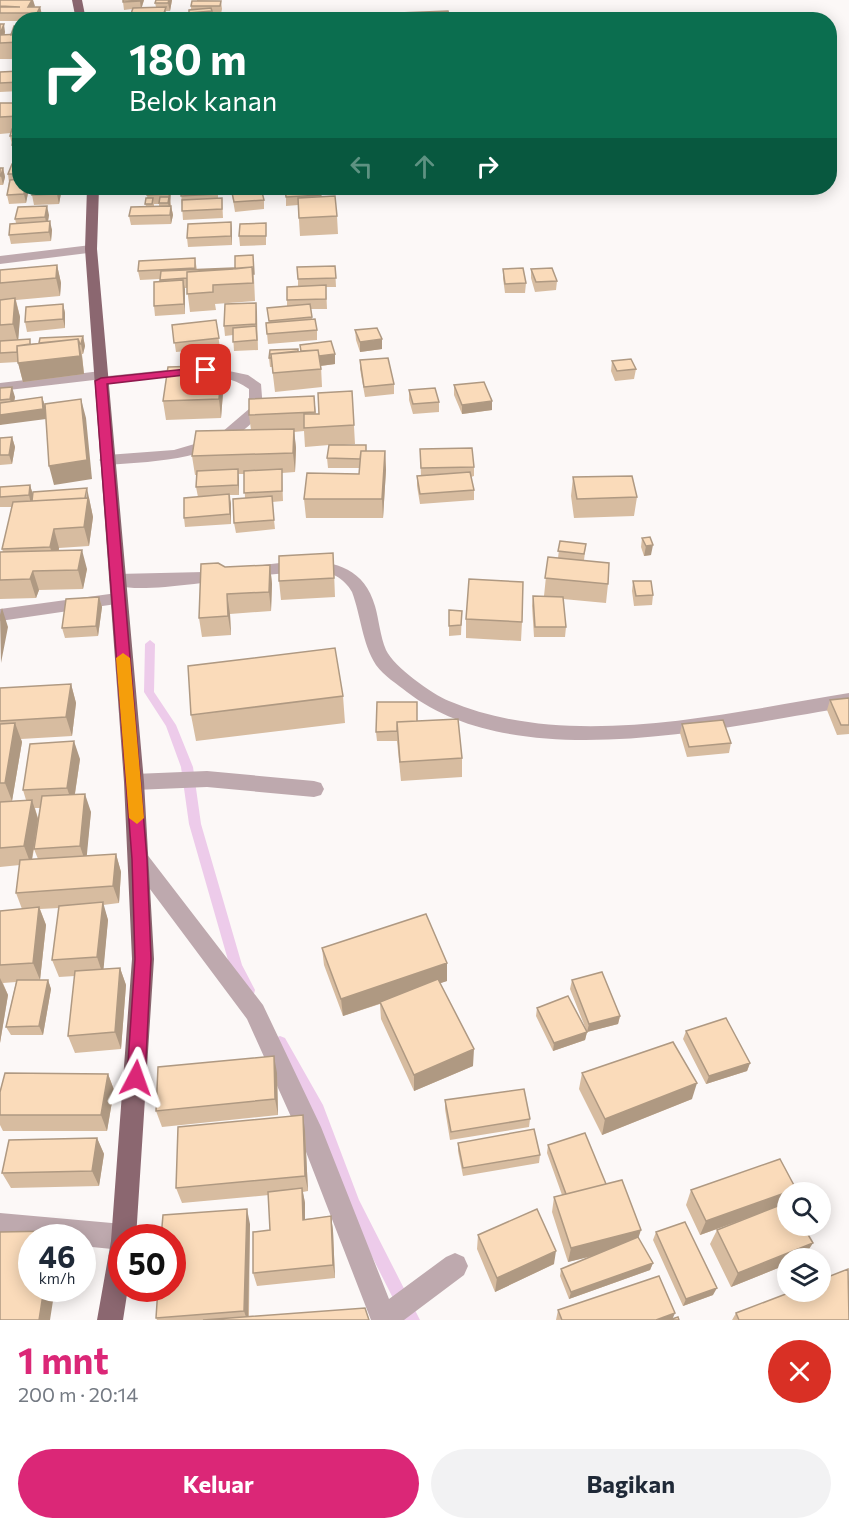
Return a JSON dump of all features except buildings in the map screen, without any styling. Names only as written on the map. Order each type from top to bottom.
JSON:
[{"type":"main road","points":[[93,195],[91,249],[107,379],[107,460],[124,580],[117,599],[140,859],[143,959],[138,1055],[123,1224]]},
{"type":"main road","points":[[110,1320],[113,1302]]},
{"type":"street","points":[[0,260],[91,249]]},
{"type":"street","points":[[0,387],[206,370],[249,380],[256,387],[256,410],[220,441],[175,455],[107,460]]},
{"type":"street","points":[[124,580],[163,580],[292,568],[326,568],[343,572],[357,581],[379,655],[391,670],[440,705],[488,723],[591,733],[651,729],[849,700]]},
{"type":"street","points":[[0,615],[117,599]]},
{"type":"street","points":[[134,782],[207,779],[314,789]]},
{"type":"street","points":[[140,859],[255,1012],[312,1135],[387,1318],[455,1266]]},
{"type":"street","points":[[0,1226],[108,1238]]},
{"type":"waterway","points":[[150,644],[149,692],[171,725],[187,767],[195,824],[236,967],[249,990]]},
{"type":"waterway","points":[[280,1042],[318,1110],[353,1204],[412,1320]]},
{"type":"slow traffic","points":[[123,658],[137,818]]},
{"type":"route","points":[[136,1078],[143,959],[140,859],[101,381],[186,370],[206,370]]}]
